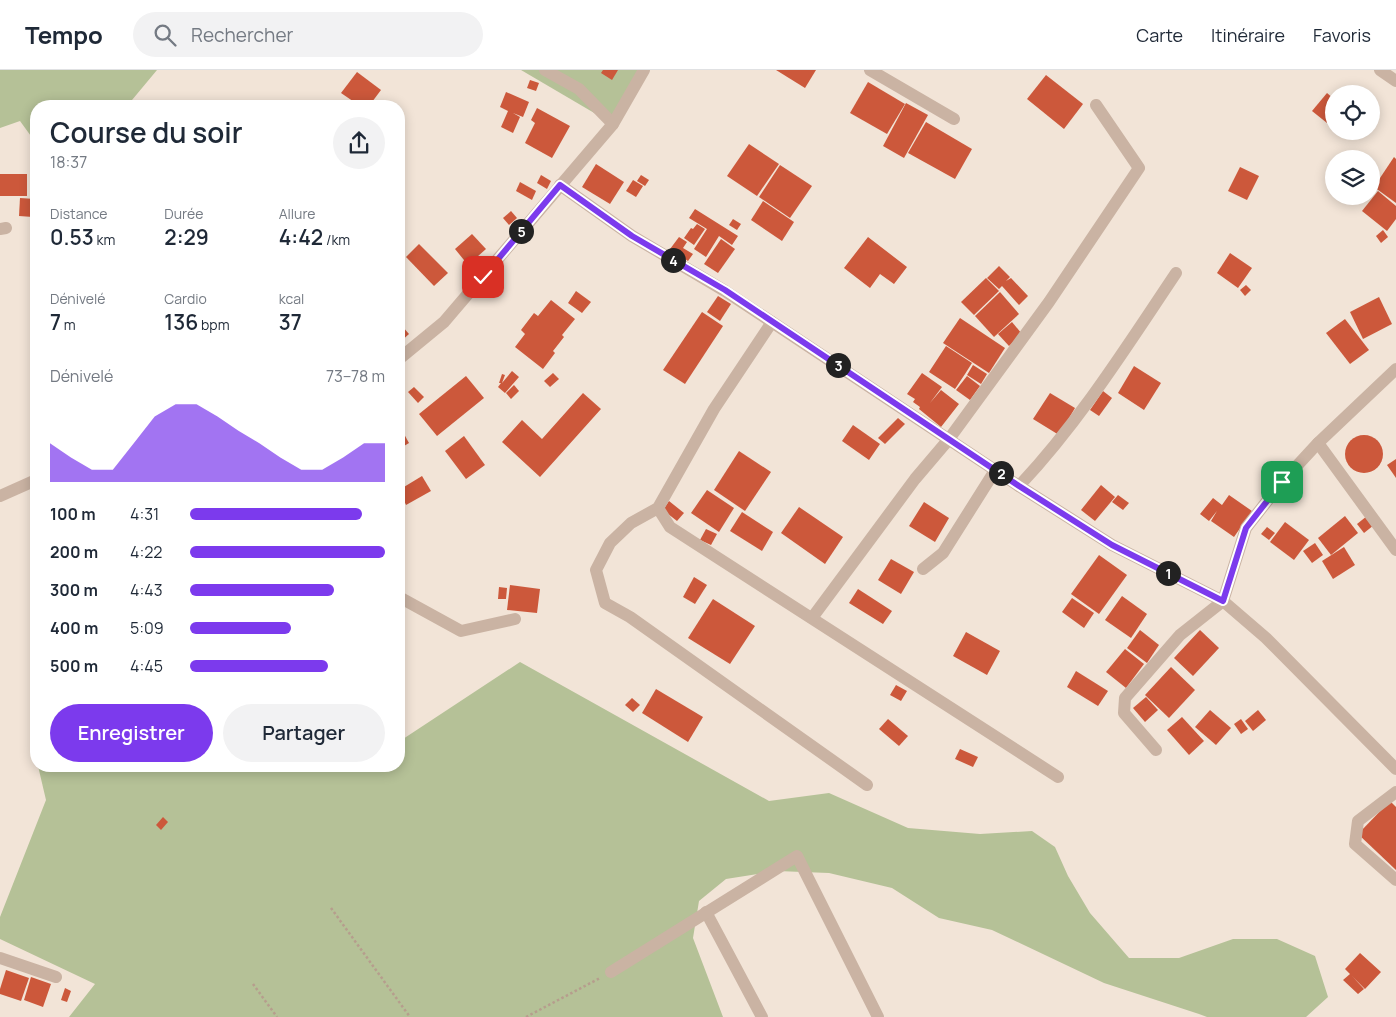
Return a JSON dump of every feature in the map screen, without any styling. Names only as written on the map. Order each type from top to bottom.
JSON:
[{"type":"street","points":[[545,70],[578,89],[613,124]]},
{"type":"street","points":[[405,354],[444,322],[613,124],[644,70]]},
{"type":"street","points":[[870,70],[954,119]]},
{"type":"street","points":[[1382,71],[1396,81]]},
{"type":"street","points":[[812,618],[915,479],[949,439],[1049,302],[1139,168],[1096,105]]},
{"type":"street","points":[[560,185],[632,236],[725,290],[1019,486],[1112,545],[1223,601],[1266,638],[1396,770]]},
{"type":"street","points":[[1019,486],[1048,455],[1095,394],[1176,273]]},
{"type":"street","points":[[772,322],[714,409],[658,508],[631,523],[610,543],[596,570],[605,602],[630,617],[866,785]]},
{"type":"street","points":[[1156,750],[1124,712],[1125,698],[1180,636],[1223,601],[1246,528],[1282,482],[1318,442],[1396,369]]},
{"type":"street","points":[[1318,442],[1396,550]]},
{"type":"street","points":[[923,569],[943,553],[996,469]]},
{"type":"street","points":[[0,496],[30,483]]},
{"type":"street","points":[[658,508],[670,527],[1058,777]]},
{"type":"street","points":[[405,600],[461,631],[515,619]]},
{"type":"street","points":[[1396,792],[1358,821],[1355,844],[1396,880]]},
{"type":"street","points":[[611,972],[797,856],[878,1017]]},
{"type":"street","points":[[706,912],[762,1017]]},
{"type":"street","points":[[0,958],[56,977]]},
{"type":"path","points":[[331,908],[410,1017]]},
{"type":"path","points":[[526,1017],[611,972]]},
{"type":"path","points":[[253,984],[276,1017]]},
{"type":"green space","points":[[0,70],[157,70],[132,100],[30,100],[30,135],[20,121],[0,128]]},
{"type":"green space","points":[[521,70],[644,70],[613,124]]},
{"type":"green space","points":[[520,662],[769,801],[829,793],[908,828],[980,834],[1032,831],[1055,847],[1068,876],[1090,913],[1129,958],[1179,958],[1233,939],[1277,939],[1315,956],[1328,997],[1306,1017],[1207,1017],[1104,983],[992,930],[939,918],[892,888],[829,873],[777,871],[726,879],[699,901],[693,938],[723,1017],[69,1017],[95,984],[0,939],[0,917],[46,800],[39,772],[405,772],[405,738]]},
{"type":"building","points":[[603,70],[618,70],[612,80],[601,73]]},
{"type":"building","points":[[776,70],[816,70],[805,88]]},
{"type":"building","points":[[357,72],[381,90],[374,100],[351,100],[341,93]]},
{"type":"building","points":[[1046,75],[1083,104],[1064,129],[1027,99]]},
{"type":"building","points":[[530,80],[539,83],[536,91],[527,88]]},
{"type":"building","points":[[868,82],[905,104],[887,134],[850,113]]},
{"type":"building","points":[[506,92],[529,102],[523,117],[513,113],[520,117],[513,133],[501,127],[508,111],[500,107]]},
{"type":"building","points":[[1325,95],[1325,121],[1312,111]]},
{"type":"building","points":[[906,103],[928,115],[904,158],[883,146]]},
{"type":"building","points":[[537,108],[570,126],[552,158],[525,143],[535,123],[531,120]]},
{"type":"building","points":[[926,122],[972,149],[955,179],[908,153]]},
{"type":"building","points":[[749,144],[779,164],[757,196],[727,176]]},
{"type":"building","points":[[1394,157],[1396,159],[1396,203],[1380,191],[1380,178]]},
{"type":"building","points":[[596,164],[624,182],[610,204],[582,187]]},
{"type":"building","points":[[780,165],[812,186],[790,218],[759,197]]},
{"type":"building","points":[[1240,167],[1259,176],[1247,200],[1228,191]]},
{"type":"building","points":[[0,174],[27,174],[27,196],[0,196]]},
{"type":"building","points":[[541,175],[551,181],[547,189],[537,183]]},
{"type":"building","points":[[641,175],[649,180],[645,186],[637,181]]},
{"type":"building","points":[[633,180],[643,186],[636,197],[626,191]]},
{"type":"building","points":[[520,182],[536,191],[532,200],[516,191]]},
{"type":"building","points":[[1380,193],[1396,206],[1396,219],[1387,231],[1362,211],[1367,205],[1380,205]]},
{"type":"building","points":[[20,198],[30,199],[30,217],[19,216]]},
{"type":"building","points":[[763,201],[794,222],[782,241],[751,220]]},
{"type":"building","points":[[695,209],[738,236],[732,245],[719,236],[706,257],[694,249],[707,229],[689,218]]},
{"type":"building","points":[[511,211],[517,218],[509,225],[503,218]]},
{"type":"building","points":[[733,219],[741,224],[737,230],[729,225]]},
{"type":"building","points":[[697,224],[705,229],[694,245],[684,238],[691,228],[693,229]]},
{"type":"building","points":[[1383,230],[1388,237],[1381,243],[1376,236]]},
{"type":"building","points":[[472,234],[486,249],[468,265],[455,249]]},
{"type":"building","points":[[679,237],[687,242],[683,248],[693,254],[688,261],[670,249]]},
{"type":"building","points":[[868,237],[907,267],[894,284],[880,274],[870,288],[844,268]]},
{"type":"building","points":[[721,239],[735,249],[718,273],[704,264]]},
{"type":"building","points":[[419,244],[448,273],[434,286],[406,257]]},
{"type":"building","points":[[1230,253],[1252,268],[1238,288],[1217,273]]},
{"type":"building","points":[[999,266],[1010,277],[1006,281],[1011,278],[1028,296],[1019,305],[1002,286],[999,289],[987,278]]},
{"type":"building","points":[[986,278],[999,291],[974,315],[961,302]]},
{"type":"building","points":[[1246,285],[1251,290],[1245,296],[1240,290]]},
{"type":"building","points":[[576,291],[591,302],[582,313],[568,303]]},
{"type":"building","points":[[1000,292],[1019,314],[994,337],[975,316]]},
{"type":"building","points":[[718,296],[731,304],[720,321],[707,312]]},
{"type":"building","points":[[1379,297],[1392,324],[1363,339],[1350,312]]},
{"type":"building","points":[[551,300],[575,319],[562,335],[564,337],[553,351],[555,353],[543,369],[515,347],[525,334],[521,330],[534,313],[538,316]]},
{"type":"building","points":[[702,312],[723,326],[685,384],[663,370]]},
{"type":"building","points":[[960,318],[1005,348],[989,373],[943,343]]},
{"type":"building","points":[[1345,319],[1369,350],[1350,364],[1326,333]]},
{"type":"building","points":[[1012,322],[1022,334],[1009,346],[998,334]]},
{"type":"building","points":[[405,329],[409,334],[405,338]]},
{"type":"building","points":[[946,346],[972,363],[955,389],[929,372]]},
{"type":"building","points":[[973,365],[987,374],[981,384],[967,375]]},
{"type":"building","points":[[1134,366],[1161,383],[1144,410],[1118,393]]},
{"type":"building","points":[[512,371],[519,377],[505,393],[498,387],[501,383],[499,383],[502,374],[505,375],[502,383]]},
{"type":"building","points":[[553,373],[559,379],[550,387],[544,381]]},
{"type":"building","points":[[922,373],[942,387],[930,403],[941,390],[959,404],[941,427],[919,409],[920,407],[913,402],[915,399],[907,394]]},
{"type":"building","points":[[466,376],[484,398],[437,436],[419,414]]},
{"type":"building","points":[[967,376],[980,386],[970,400],[956,390]]},
{"type":"building","points":[[514,385],[519,391],[511,399],[506,393]]},
{"type":"building","points":[[414,387],[424,397],[418,403],[408,392]]},
{"type":"building","points":[[1103,391],[1112,398],[1099,416],[1090,410]]},
{"type":"building","points":[[583,393],[601,409],[540,477],[502,442],[522,420],[542,439]]},
{"type":"building","points":[[1050,393],[1075,408],[1059,435],[1033,419]]},
{"type":"building","points":[[898,418],[905,424],[885,444],[878,438]]},
{"type":"building","points":[[853,425],[880,444],[869,460],[842,441]]},
{"type":"building","points":[[1364,435],[1378,440],[1383,454],[1378,468],[1364,473],[1350,468],[1345,454],[1350,440]]},
{"type":"building","points":[[405,436],[409,443],[405,445]]},
{"type":"building","points":[[464,436],[485,465],[466,479],[445,451]]},
{"type":"building","points":[[739,451],[771,472],[745,511],[714,490]]},
{"type":"building","points":[[1396,459],[1396,478],[1387,465]]},
{"type":"building","points":[[422,476],[431,491],[406,505],[405,486]]},
{"type":"building","points":[[1101,485],[1115,497],[1095,521],[1081,510]]},
{"type":"building","points":[[707,490],[734,508],[719,532],[691,513]]},
{"type":"building","points":[[1118,495],[1129,503],[1123,510],[1112,502]]},
{"type":"building","points":[[1229,495],[1252,511],[1234,537],[1211,521],[1217,511],[1209,521],[1200,514],[1213,498],[1222,505]]},
{"type":"building","points":[[669,501],[684,513],[677,521],[663,510]]},
{"type":"building","points":[[924,502],[949,518],[935,542],[909,526]]},
{"type":"building","points":[[799,507],[843,537],[825,564],[781,533]]},
{"type":"building","points":[[742,512],[773,532],[762,551],[730,531]]},
{"type":"building","points":[[1345,516],[1358,533],[1331,555],[1318,538]]},
{"type":"building","points":[[1367,516],[1374,525],[1364,533],[1357,524]]},
{"type":"building","points":[[1285,522],[1309,540],[1294,560],[1270,542]]},
{"type":"building","points":[[1267,527],[1275,533],[1269,540],[1261,534]]},
{"type":"building","points":[[706,529],[717,534],[711,545],[700,540]]},
{"type":"building","points":[[1315,543],[1323,555],[1312,563],[1303,551]]},
{"type":"building","points":[[1344,547],[1355,565],[1333,579],[1322,561]]},
{"type":"building","points":[[1099,555],[1127,575],[1099,614],[1071,594]]},
{"type":"building","points":[[891,559],[914,572],[901,594],[878,580]]},
{"type":"building","points":[[694,577],[707,585],[695,604],[683,597]]},
{"type":"building","points":[[510,585],[540,589],[537,613],[507,610]]},
{"type":"building","points":[[499,587],[507,588],[506,599],[498,599]]},
{"type":"building","points":[[858,589],[892,611],[883,624],[849,603]]},
{"type":"building","points":[[1122,596],[1147,614],[1131,638],[1105,620]]},
{"type":"building","points":[[1072,598],[1094,613],[1084,628],[1062,612]]},
{"type":"building","points":[[713,599],[755,626],[730,664],[688,638]]},
{"type":"building","points":[[1140,630],[1159,645],[1147,663],[1127,648]]},
{"type":"building","points":[[1200,630],[1219,648],[1193,676],[1174,658]]},
{"type":"building","points":[[966,632],[1000,651],[987,675],[953,656]]},
{"type":"building","points":[[1125,649],[1144,664],[1126,688],[1106,672]]},
{"type":"building","points":[[1171,667],[1195,690],[1169,718],[1145,695]]},
{"type":"building","points":[[1076,671],[1108,691],[1098,706],[1067,687]]},
{"type":"building","points":[[896,685],[907,691],[901,701],[890,695]]},
{"type":"building","points":[[656,689],[703,717],[688,742],[642,713]]},
{"type":"building","points":[[1146,697],[1158,710],[1145,722],[1133,708]]},
{"type":"building","points":[[632,698],[640,705],[633,712],[625,705]]},
{"type":"building","points":[[1210,710],[1231,728],[1216,745],[1195,727]]},
{"type":"building","points":[[1258,710],[1266,720],[1253,731],[1245,721]]},
{"type":"building","points":[[1182,717],[1204,741],[1189,755],[1167,730]]},
{"type":"building","points":[[888,719],[908,736],[899,746],[879,729]]},
{"type":"building","points":[[1241,719],[1248,729],[1241,734],[1234,724]]},
{"type":"building","points":[[960,749],[978,757],[973,767],[955,759]]},
{"type":"building","points":[[1390,801],[1396,807],[1396,870],[1358,834]]},
{"type":"building","points":[[163,817],[168,822],[161,830],[156,825]]},
{"type":"building","points":[[1360,953],[1381,972],[1365,989],[1352,976],[1364,989],[1358,994],[1343,980],[1350,974],[1345,969]]},
{"type":"building","points":[[6,970],[29,978],[21,1001],[0,994]]},
{"type":"building","points":[[31,977],[51,984],[43,1007],[24,1000]]},
{"type":"building","points":[[65,988],[71,991],[67,1002],[61,1000]]},
{"type":"route","points":[[483,277],[560,185],[632,236],[725,290],[1019,486],[1112,545],[1223,601],[1246,528],[1282,482]]}]
